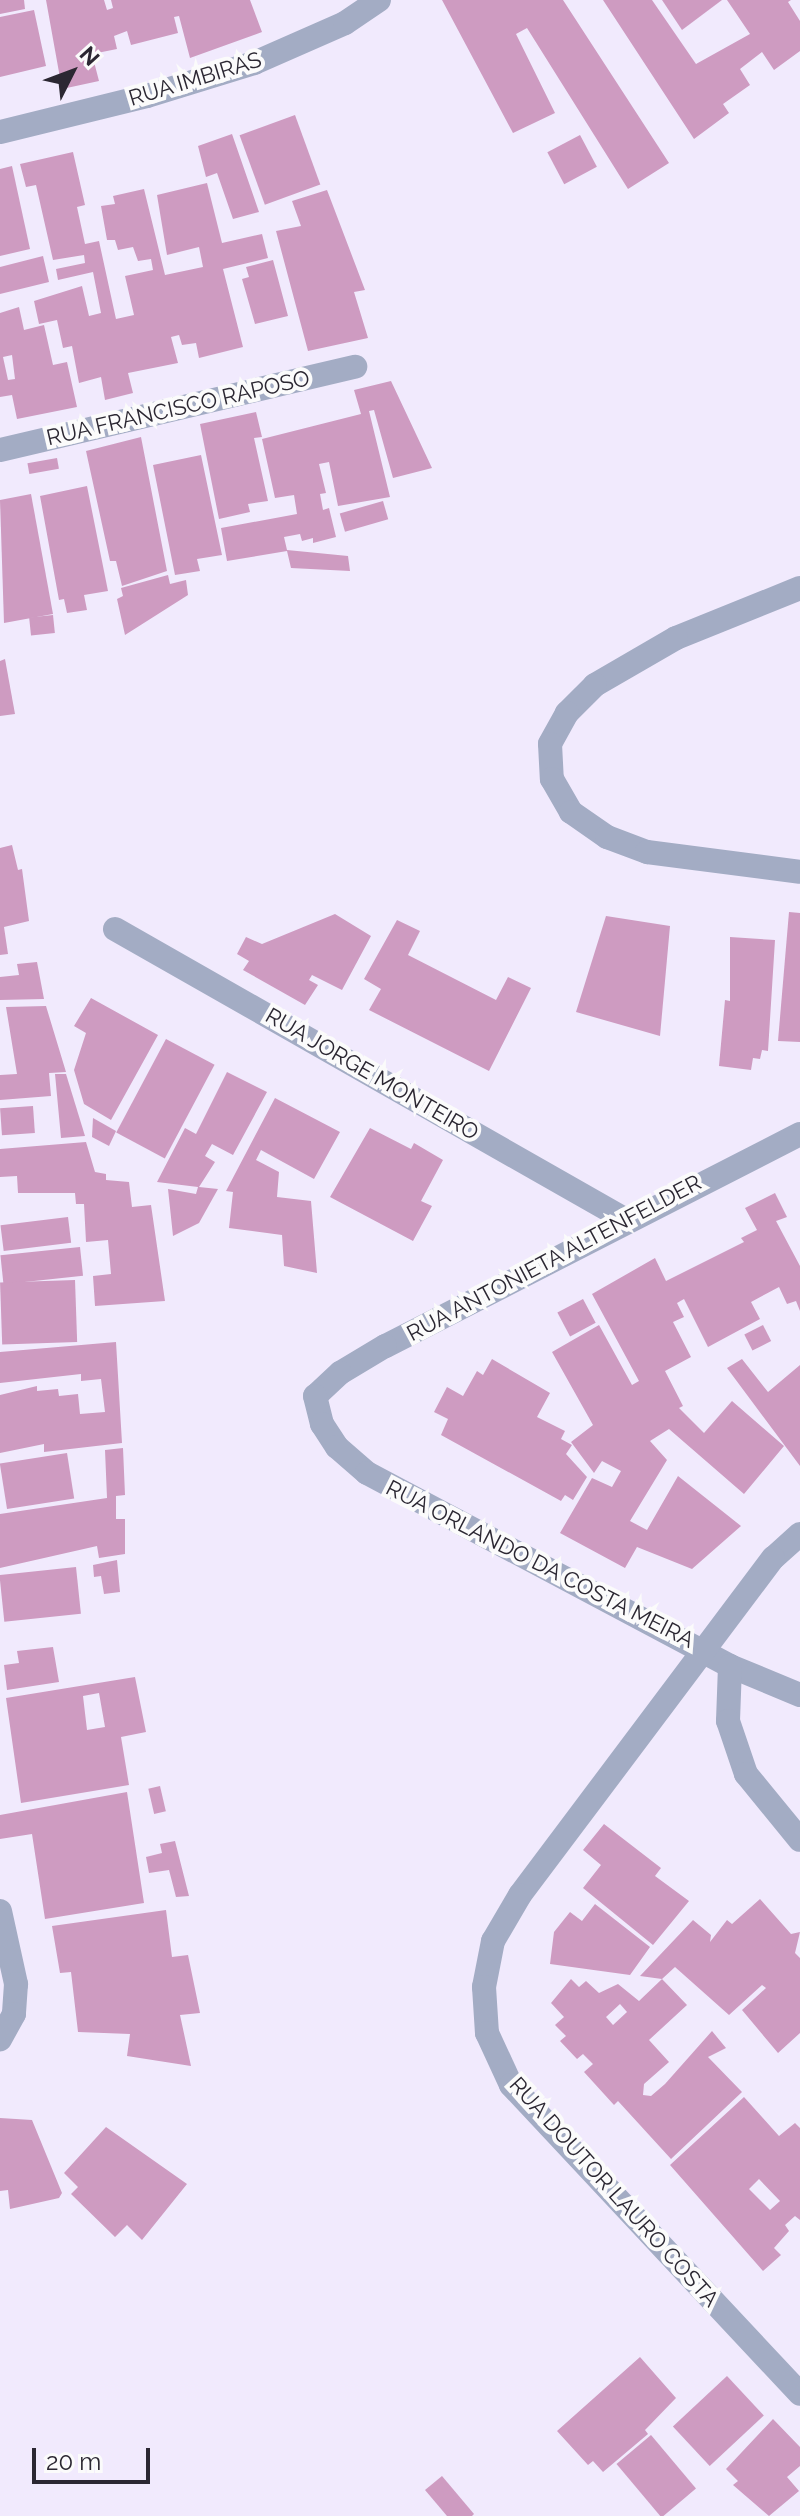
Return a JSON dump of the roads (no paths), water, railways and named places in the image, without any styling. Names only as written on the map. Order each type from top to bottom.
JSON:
[{"type":"street","name":"RUA IMBIRAS","points":[[0,132],[147,96],[254,63],[345,23],[379,0]]},
{"type":"street","name":"RUA FRANCISCO RAPOSO","points":[[0,450],[355,367]]},
{"type":"street","points":[[800,588],[676,638],[595,685],[567,713],[550,744],[552,779],[571,812],[607,837],[647,852],[800,872]]},
{"type":"street","name":"RUA JORGE MONTEIRO","points":[[115,929],[628,1221]]},
{"type":"street","name":"RUA ANTONIETA ALTENFELDER","points":[[315,1396],[340,1373],[385,1346],[800,1134]]},
{"type":"street","name":"RUA ORLANDO DA COSTA MEIRA","points":[[315,1396],[322,1424],[337,1447],[367,1473],[706,1650],[730,1666],[800,1695]]},
{"type":"street","name":"RUA DOUTOR LAURO COSTA","points":[[800,1534],[773,1558],[520,1895],[493,1941],[484,1987],[487,2033],[511,2085],[800,2394]]},
{"type":"street","points":[[730,1666],[728,1721],[746,1774],[800,1840]]},
{"type":"street","points":[[0,1911],[16,1984],[14,2014],[0,2039]]}]
